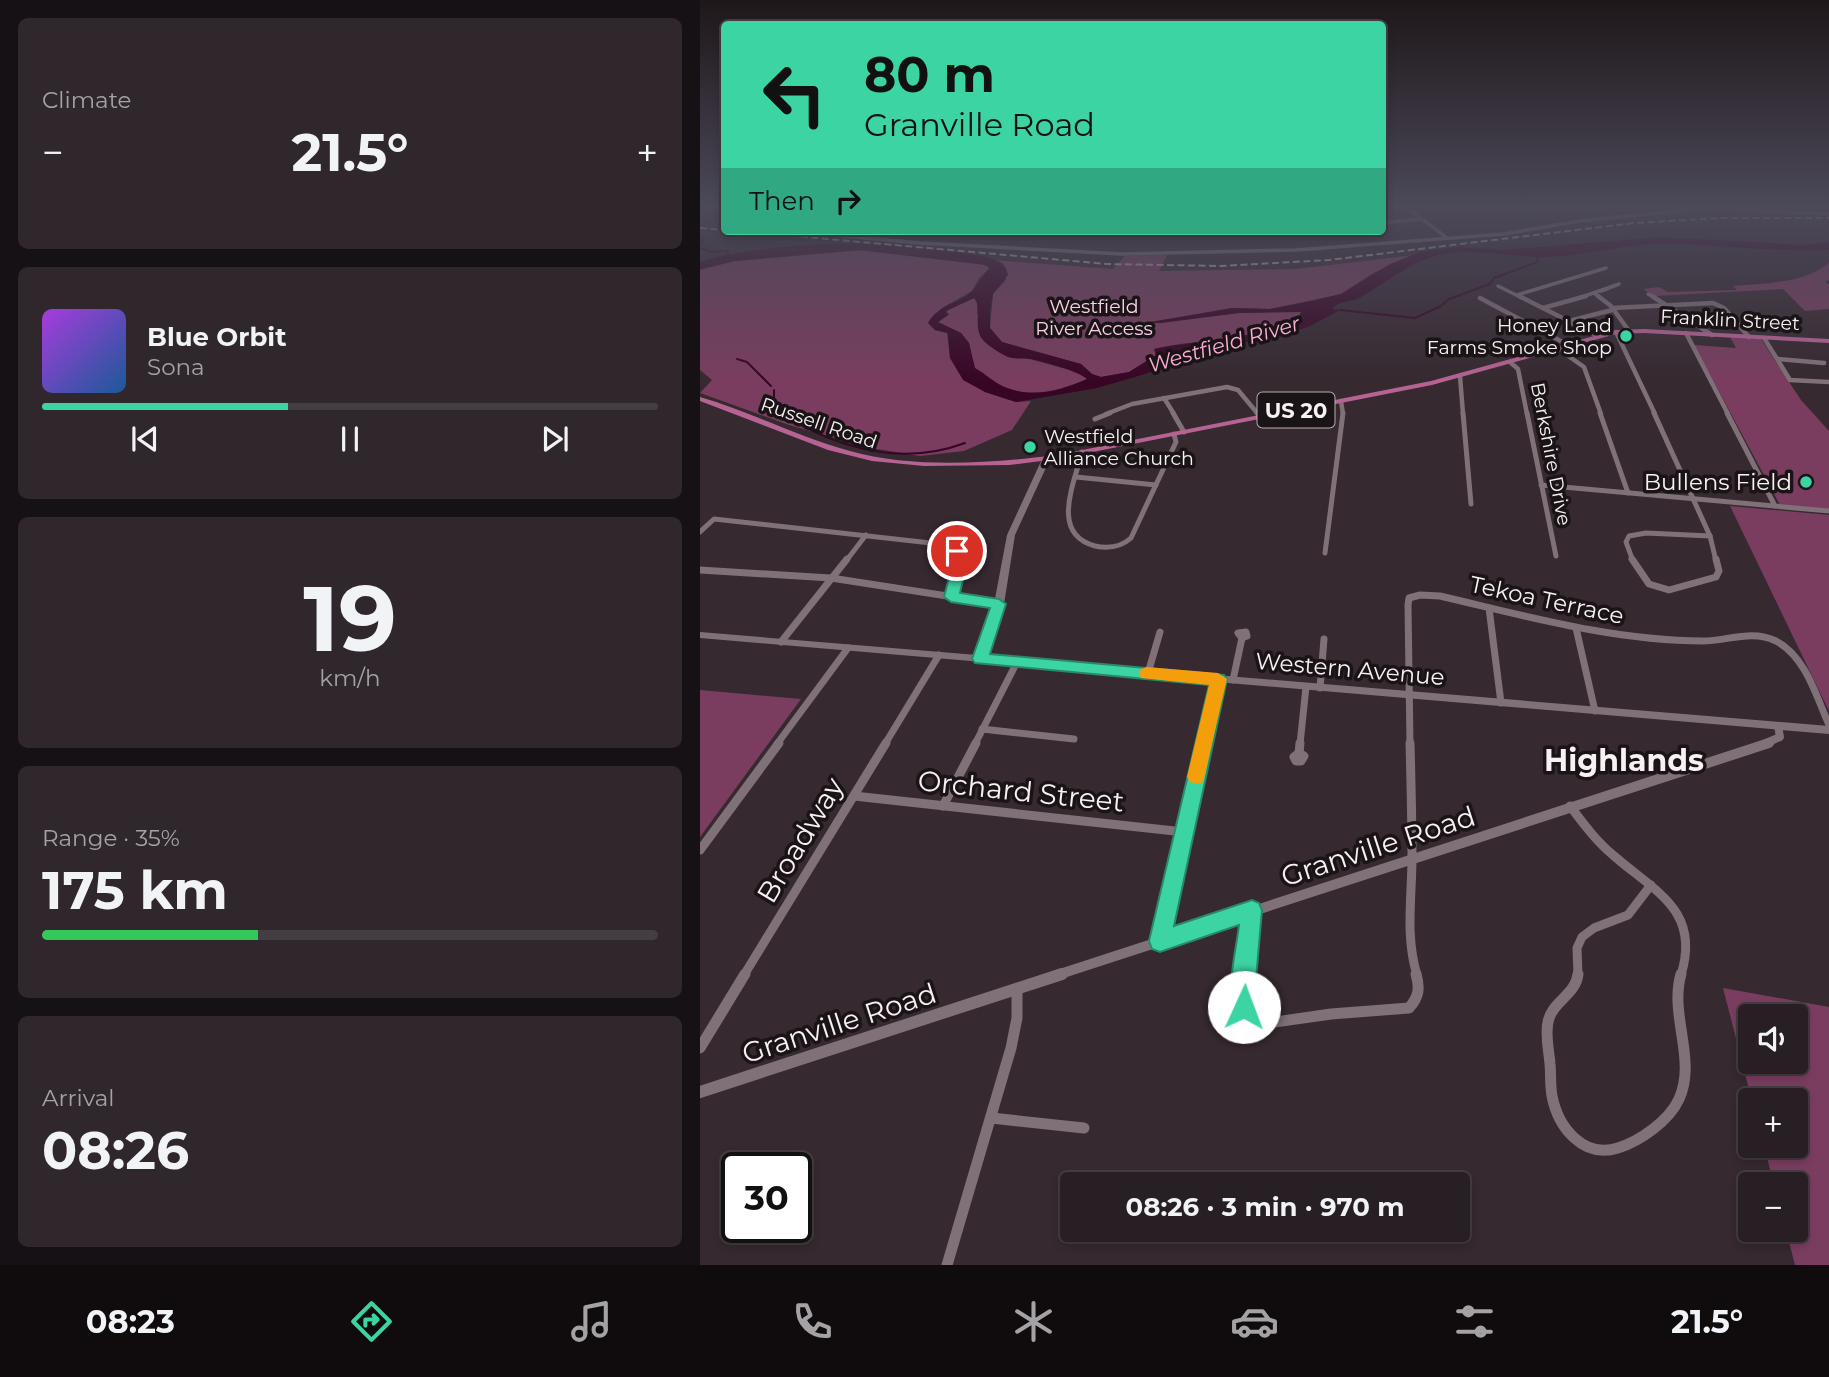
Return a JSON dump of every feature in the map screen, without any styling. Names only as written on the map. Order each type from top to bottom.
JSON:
[{"type":"main road","name":"Russell Road","points":[[700,399],[840,450],[878,460],[929,463],[1046,459],[1460,376],[1598,336],[1629,331]]},
{"type":"main road","name":"Franklin Street","points":[[1629,331],[1829,341]]},
{"type":"main road","points":[[981,659],[999,604],[1011,535],[1046,459]]},
{"type":"main road","name":"Western Avenue","points":[[700,635],[1778,726],[1829,727]]},
{"type":"street","points":[[1516,295],[1606,268]]},
{"type":"street","points":[[1498,286],[1598,336]]},
{"type":"street","points":[[1542,308],[1598,293],[1629,331]]},
{"type":"street","points":[[1648,294],[1712,335]]},
{"type":"street","points":[[1480,298],[1568,345]]},
{"type":"street","points":[[1568,321],[1612,309],[1719,304],[1749,337]]},
{"type":"street","points":[[1616,332],[1710,537],[1718,576],[1671,590],[1657,588],[1638,576],[1626,542],[1629,536],[1639,533],[1710,537]]},
{"type":"street","points":[[1686,333],[1775,506]]},
{"type":"street","points":[[1764,338],[1790,380],[1829,382]]},
{"type":"street","points":[[1557,348],[1584,367],[1628,493]]},
{"type":"street","points":[[1778,359],[1824,363]]},
{"type":"street","name":"Berkshire Drive","points":[[1510,362],[1518,369],[1556,556]]},
{"type":"street","points":[[1460,376],[1471,504]]},
{"type":"street","points":[[1100,417],[1125,406],[1232,387],[1239,391],[1260,417]]},
{"type":"street","points":[[1164,398],[1184,432]]},
{"type":"street","points":[[1325,553],[1344,418],[1341,401]]},
{"type":"street","points":[[1082,452],[1066,520],[1077,537],[1098,547],[1116,547],[1128,541],[1176,442],[1174,434]]},
{"type":"street","points":[[1076,477],[1156,485]]},
{"type":"street","points":[[1541,485],[1829,511]]},
{"type":"street","points":[[700,532],[714,519],[952,547],[960,562],[951,597]]},
{"type":"street","points":[[780,642],[866,536]]},
{"type":"street","points":[[700,570],[831,578],[999,604]]},
{"type":"street","name":"Tekoa Terrace","points":[[1411,696],[1408,602],[1410,597],[1417,595],[1435,595],[1576,628],[1629,637],[1706,641],[1751,634],[1770,638],[1796,656],[1829,727]]},
{"type":"street","points":[[1489,608],[1501,703]]},
{"type":"street","points":[[1576,628],[1594,711]]},
{"type":"street","points":[[1148,673],[1159,635]]},
{"type":"street","points":[[1233,680],[1242,638]]},
{"type":"street","points":[[1320,688],[1324,639]]},
{"type":"street","points":[[700,850],[848,648]]},
{"type":"street","name":"Broadway","points":[[700,1048],[939,655]]},
{"type":"street","points":[[943,806],[1017,662]]},
{"type":"street","points":[[1160,941],[1218,679]]},
{"type":"street","points":[[1299,753],[1306,687]]},
{"type":"street","points":[[1252,910],[1243,996],[1244,1007],[1251,1017],[1268,1023],[1331,1014],[1401,1010],[1413,1004],[1419,992],[1409,946],[1412,859],[1411,696]]},
{"type":"street","name":"Granville Road","points":[[700,1092],[1774,741],[1780,737],[1778,726]]},
{"type":"street","points":[[982,729],[1074,739]]},
{"type":"street","name":"Orchard Street","points":[[853,796],[1184,832]]},
{"type":"street","points":[[1570,806],[1599,843],[1651,886],[1681,919],[1689,945],[1676,996],[1684,1074],[1682,1091],[1669,1114],[1638,1139],[1616,1151],[1596,1151],[1583,1145],[1572,1134],[1554,1105],[1547,1024],[1553,1008],[1576,983],[1579,970],[1577,948],[1581,938],[1593,929],[1626,916],[1637,907],[1651,886]]},
{"type":"street","points":[[947,1265],[1016,1027],[1017,989]]},
{"type":"street","points":[[991,1118],[1084,1128]]},
{"type":"green space","points":[[723,264],[981,264],[990,268],[979,278],[972,291],[942,308],[935,330],[947,333],[950,358],[985,392],[1016,402],[1031,401],[1012,430],[964,451],[920,456],[871,448],[789,425],[700,393],[712,380],[700,370],[700,270]]},
{"type":"green space","name":"Westfield River Access","points":[[999,264],[1113,269],[1118,264],[1162,264],[1159,271],[1394,264],[1373,273],[1341,294],[1270,309],[1232,308],[1169,320],[1239,313],[1301,311],[1301,315],[1269,331],[1154,349],[1157,355],[1129,372],[1101,377],[1092,374],[1081,364],[1002,342],[990,328],[993,294],[1006,280],[1006,269]]},
{"type":"green space","points":[[1829,264],[1829,280],[1825,282],[1829,284],[1829,309],[1805,311],[1783,289],[1654,296],[1643,289],[1659,287],[1668,292],[1737,290],[1733,286],[1795,279]]},
{"type":"green space","name":"Westfield River Access","points":[[974,298],[977,300],[977,313],[988,345],[1000,351],[1077,372],[1087,379],[1058,389],[1017,391],[1003,386],[974,368],[969,343],[961,333],[938,322],[949,315],[946,312],[948,310]]},
{"type":"green space","points":[[1730,337],[1761,339],[1801,400],[1829,431],[1829,510],[1780,505],[1694,345],[1736,348]]},
{"type":"green space","points":[[1730,506],[1829,515],[1829,711]]},
{"type":"green space","points":[[700,690],[801,699],[700,837]]},
{"type":"green space","points":[[1723,988],[1829,1007],[1829,1265],[1795,1265],[1789,1242],[1808,1242],[1808,1172],[1771,1172],[1767,1158],[1808,1158],[1808,1088],[1749,1088],[1745,1074],[1808,1074],[1808,1004],[1738,1004],[1738,1046]]},
{"type":"water","points":[[700,264],[722,264],[700,269]]},
{"type":"water","name":"Westfield River","points":[[978,264],[1003,264],[1008,275],[993,294],[990,310],[990,328],[1002,342],[1081,364],[1092,374],[1101,377],[1129,372],[1156,355],[1154,349],[1235,337],[1278,327],[1293,320],[1301,312],[1239,313],[1144,323],[1232,308],[1270,309],[1341,294],[1390,264],[1415,264],[1361,297],[1338,304],[1332,309],[1340,310],[1310,326],[1287,334],[1205,350],[1145,374],[1097,388],[1016,402],[985,392],[963,380],[950,358],[948,333],[935,330],[928,323],[938,311],[973,290],[989,268]],"holes":[[[974,298],[978,308],[981,338],[1004,355],[1061,367],[1087,379],[1057,390],[1037,393],[1003,386],[975,368],[969,343],[961,333],[938,322],[949,314],[946,312],[948,310]]]},
{"type":"waterway","points":[[1340,310],[1415,318],[1441,306],[1449,299],[1490,284],[1494,278],[1532,264]]},
{"type":"waterway","points":[[737,359],[747,362],[771,386]]},
{"type":"waterway","points":[[774,390],[774,398]]},
{"type":"waterway","points":[[780,413],[824,436],[869,450],[917,453],[965,443]]},
{"type":"railway","points":[[1109,264],[1256,264]]},
{"type":"slow traffic","points":[[1147,673],[1218,679],[1197,777]]},
{"type":"place","name":"Honey Land Farms Smoke Shop","points":[[1626,336]]},
{"type":"place","name":"Westfield Alliance Church","points":[[1030,447]]},
{"type":"place","name":"Bullens Field","points":[[1806,482]]},
{"type":"district","name":"Highlands","points":[[1624,760]]},
{"type":"route","points":[[957,551],[960,562],[951,597],[999,604],[981,659],[1218,679],[1160,941],[1252,910],[1243,991],[1244,1007]]}]
